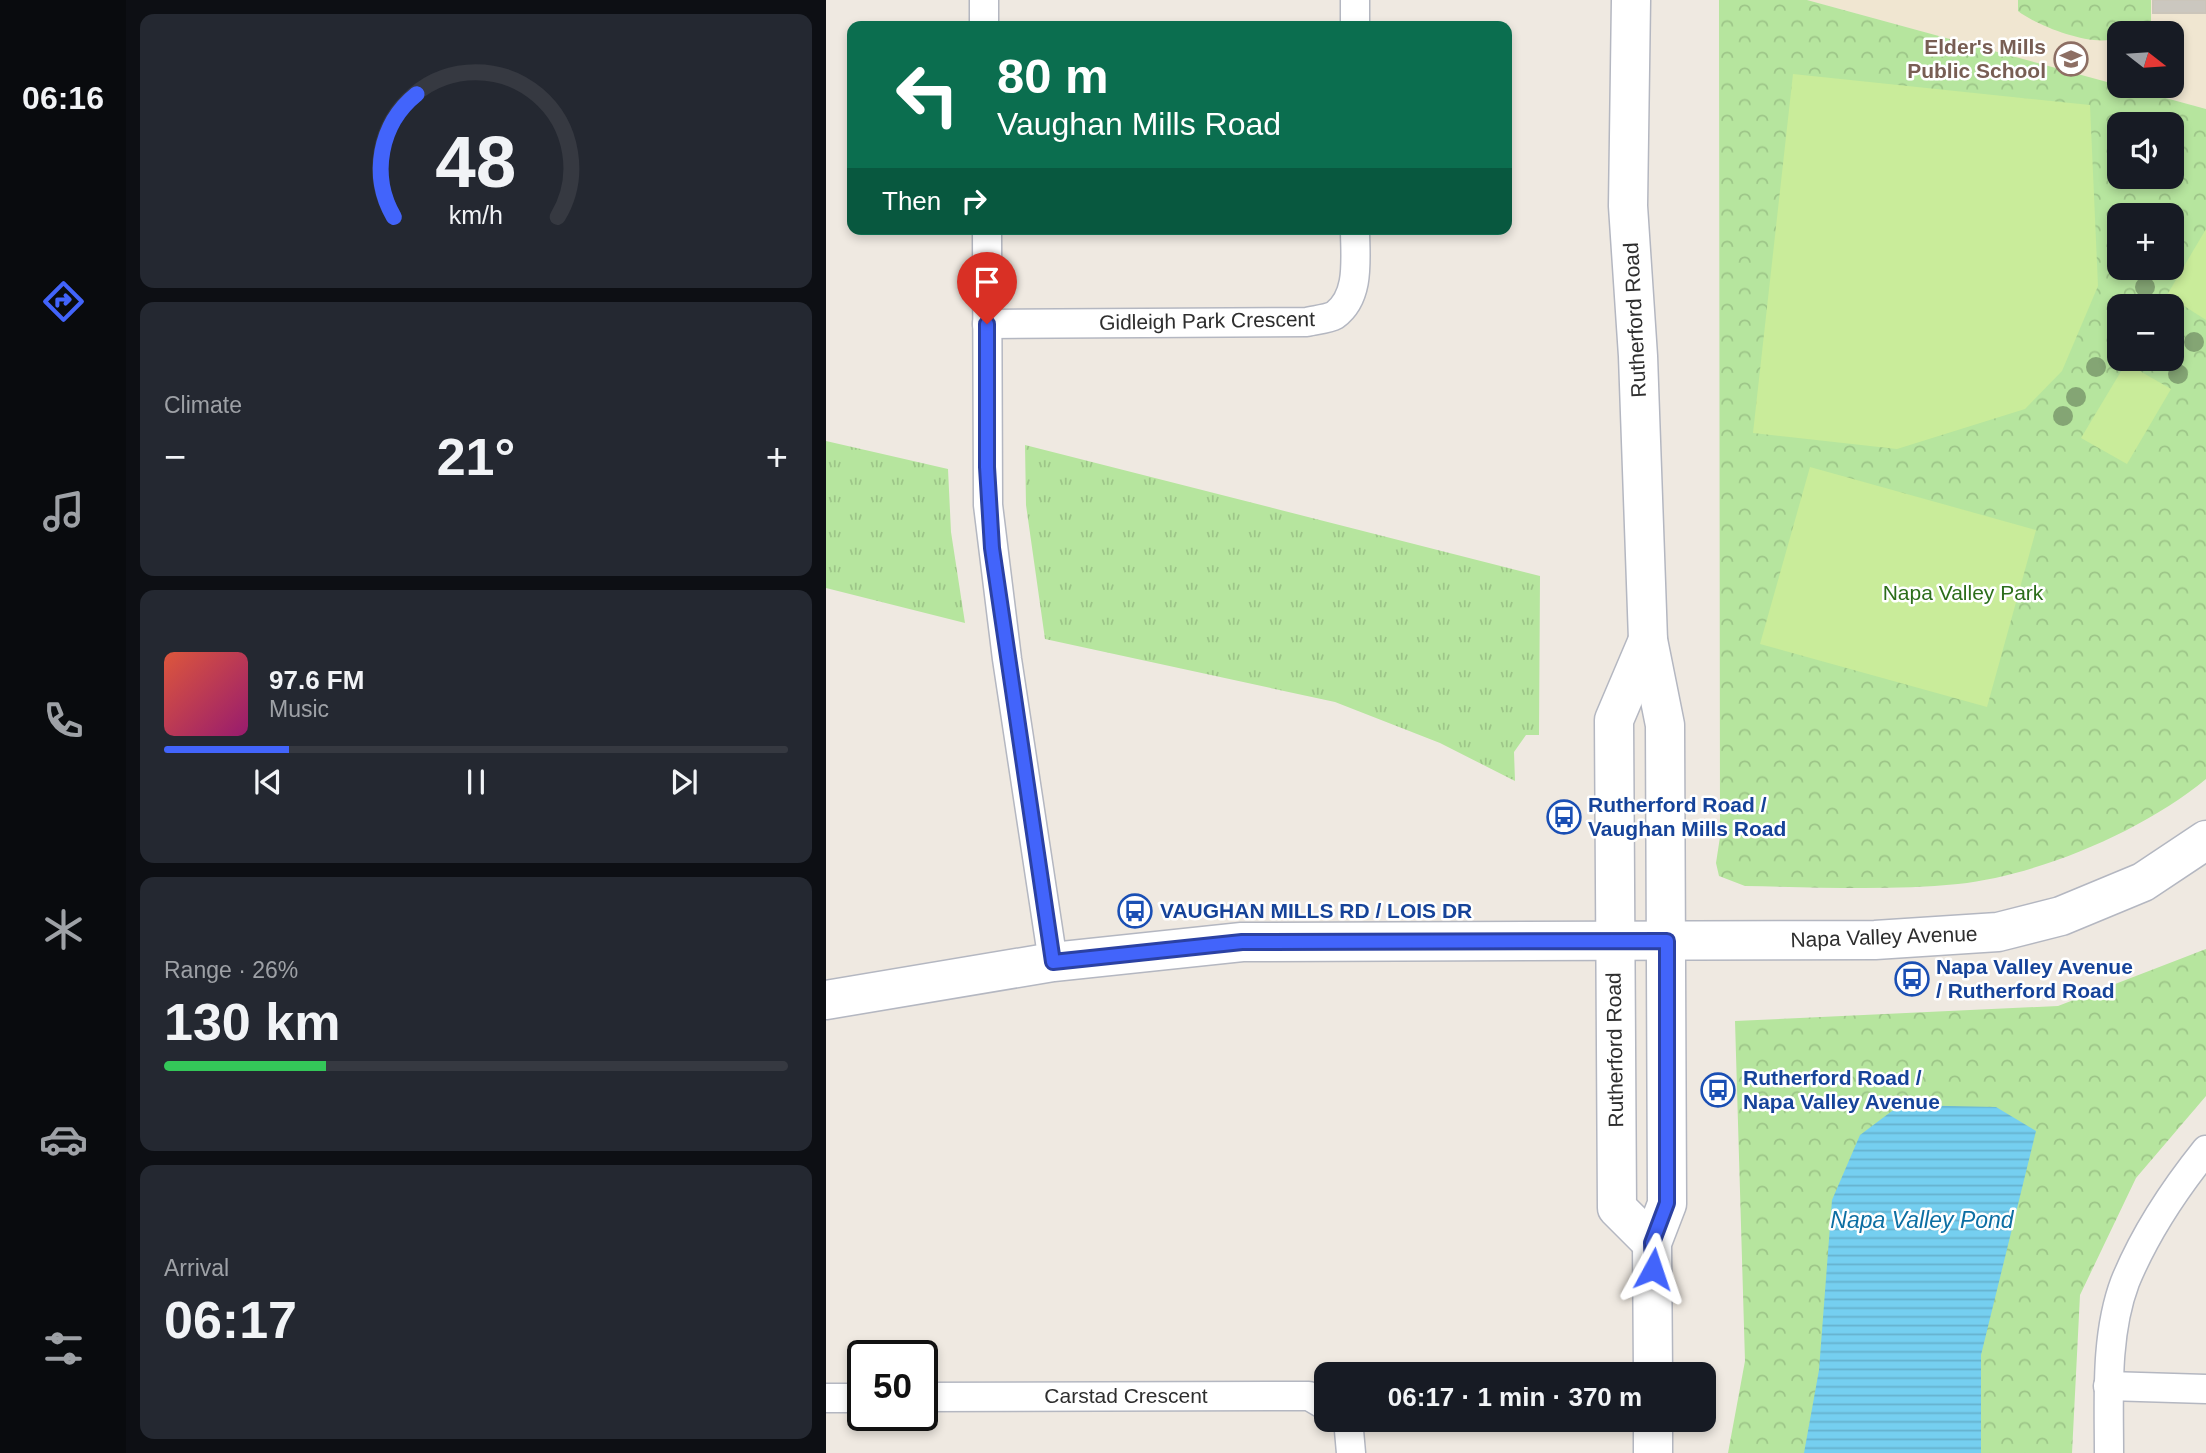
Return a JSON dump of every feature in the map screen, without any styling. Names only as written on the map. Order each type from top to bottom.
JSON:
[{"type":"main road","name":"Rutherford Road","points":[[1631,0],[1628,206],[1638,356],[1648,640],[1665,725],[1667,1203],[1652,1243],[1653,1362]]},
{"type":"main road","name":"Rutherford Road","points":[[1648,640],[1614,720],[1614,940],[1617,1208],[1652,1243]]},
{"type":"main road","name":"Napa Valley Avenue","points":[[826,1000],[1053,962],[1242,942],[1907,939],[1998,932],[2060,916],[2143,882],[2206,840]]},
{"type":"main road","points":[[1653,1432],[1654,1453]]},
{"type":"street","points":[[984,0],[984,21]]},
{"type":"street","points":[[1355,0],[1355,21]]},
{"type":"street","points":[[987,235],[987,467],[992,548],[1053,962]]},
{"type":"street","name":"Gidleigh Park Crescent","points":[[987,324],[1307,323],[1334,316],[1347,302],[1354,281],[1354,235]]},
{"type":"street","points":[[2109,1453],[2108,1386],[2113,1337],[2124,1284],[2168,1197],[2206,1150]]},
{"type":"street","points":[[2108,1386],[2206,1389]]},
{"type":"street","name":"Carstad Crescent","points":[[938,1397],[1309,1395],[1314,1398]]},
{"type":"street","points":[[826,1398],[847,1398]]},
{"type":"street","points":[[1349,1432],[1351,1453]]},
{"type":"shaded area","name":"Elder's Mills Public School","points":[[1807,0],[2206,0],[2206,109],[2165,98],[2184,98],[2184,21],[2107,21],[2107,83]]},
{"type":"green space","name":"Napa Valley Park","points":[[1719,0],[1807,0],[2107,82],[2107,98],[2166,98],[2206,109],[2206,779],[2152,816],[2089,848],[2056,861],[1990,879],[1958,884],[1879,888],[1745,886],[1719,876],[1716,863],[1720,837]]},
{"type":"green space","points":[[2018,0],[2151,0],[2151,21],[2107,21],[2107,40],[2066,34],[2018,11]]},
{"type":"green space","points":[[1793,74],[2090,105],[2098,286],[2062,371],[2025,409],[1897,449],[1753,433]]},
{"type":"green space","points":[[2206,229],[2206,320],[2184,306],[2184,294],[2168,294],[2176,280],[2184,280],[2184,266]]},
{"type":"green space","points":[[2121,371],[2140,371],[2171,389],[2127,464],[2081,438]]},
{"type":"green space","points":[[826,441],[948,469],[951,532],[965,623],[826,588]]},
{"type":"green space","points":[[1025,445],[1540,576],[1539,735],[1526,735],[1514,752],[1515,781],[1440,743],[1335,702],[1045,639],[1026,505]]},
{"type":"green space","points":[[1810,467],[2036,530],[1987,707],[1760,644]]},
{"type":"green space","points":[[2206,949],[2206,1096],[2136,1178],[2080,1295],[2072,1453],[1728,1453],[1745,1361],[1735,1021],[2058,1006]]},
{"type":"water","name":"Napa Valley Pond","points":[[1900,1105],[1996,1107],[2036,1131],[1981,1355],[1981,1453],[1804,1453],[1819,1370],[1832,1200],[1860,1135]]},
{"type":"building","points":[[2153,0],[2206,0],[2206,13],[2153,13]]},
{"type":"place","name":"Elder's Mills Public School","points":[[2071,59]]},
{"type":"place","name":"Rutherford Road / Vaughan Mills Road","points":[[1564,817]]},
{"type":"place","name":"VAUGHAN MILLS RD / LOIS DR","points":[[1135,911]]},
{"type":"place","name":"Napa Valley Avenue / Rutherford Road","points":[[1912,979]]},
{"type":"place","name":"Rutherford Road / Napa Valley Avenue","points":[[1718,1090]]},
{"type":"route","points":[[987,324],[987,467],[992,548],[1053,962],[1242,942],[1667,941],[1667,1203],[1652,1243],[1653,1269]]}]
